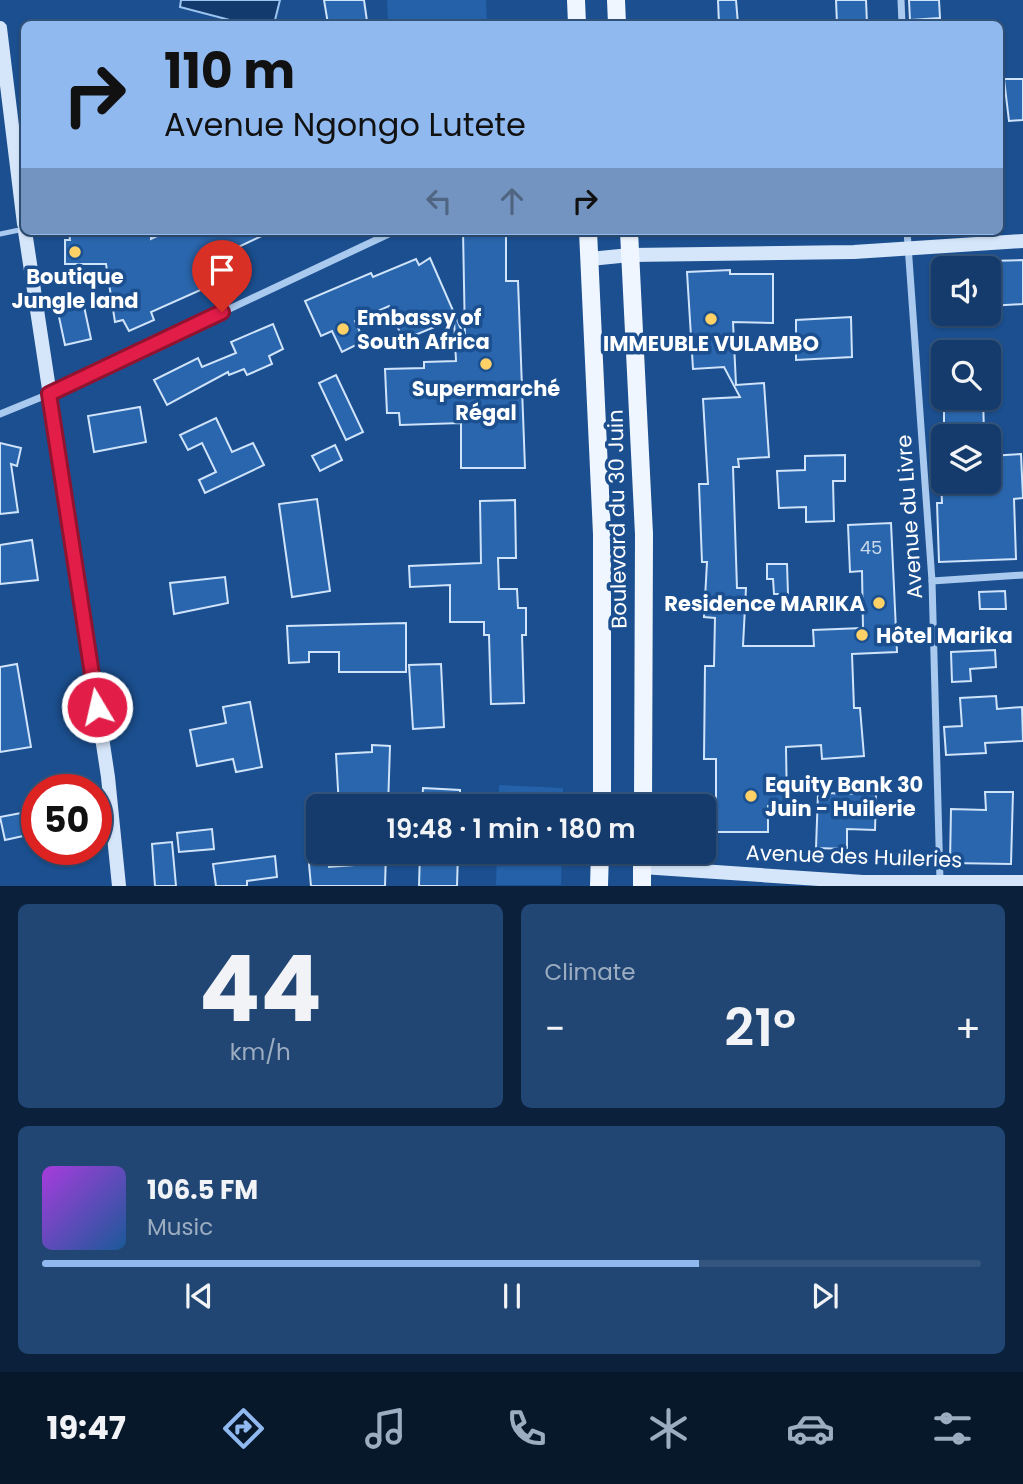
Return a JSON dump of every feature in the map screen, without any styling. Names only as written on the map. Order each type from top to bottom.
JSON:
[{"type":"main road","points":[[576,0],[577,21]]},
{"type":"main road","points":[[616,0],[617,21]]},
{"type":"main road","points":[[0,28],[21,196]]},
{"type":"main road","points":[[26,235],[108,777],[119,886]]},
{"type":"main road","name":"Boulevard du 30 Juin","points":[[588,235],[602,534],[602,794]]},
{"type":"main road","name":"Boulevard du 30 Juin","points":[[629,235],[644,534],[643,794]]},
{"type":"main road","points":[[590,259],[746,255],[1023,241]]},
{"type":"main road","points":[[599,886],[600,864]]},
{"type":"main road","name":"Avenue des Huileries","points":[[642,868],[783,881],[1023,882]]},
{"type":"street","points":[[901,0],[902,21]]},
{"type":"street","points":[[0,414],[49,394],[387,235]]},
{"type":"street","name":"Avenue du Livre","points":[[907,235],[932,581],[940,883]]},
{"type":"street","points":[[932,581],[1023,575]]},
{"type":"lane","points":[[0,234],[21,229]]},
{"type":"shaded area","points":[[181,0],[280,0],[275,21],[234,21],[180,7]]},
{"type":"shaded area","points":[[387,0],[486,0],[487,21],[388,21]]},
{"type":"shaded area","points":[[499,785],[563,788],[563,794],[499,794]]},
{"type":"shaded area","points":[[497,864],[562,864],[561,885],[496,885]]},
{"type":"building","points":[[324,0],[364,0],[367,21],[328,21]]},
{"type":"building","points":[[718,0],[736,0],[738,21],[719,21]]},
{"type":"building","points":[[836,0],[866,0],[867,21],[837,21]]},
{"type":"building","points":[[909,0],[939,0],[940,18],[910,20]]},
{"type":"building","points":[[1004,79],[1023,79],[1023,120],[1009,121]]},
{"type":"building","points":[[69,235],[151,235],[151,239],[160,235],[264,235],[232,250],[239,264],[211,277],[214,284],[151,312],[154,320],[129,331],[123,320],[115,322],[106,264],[65,264],[65,240],[70,240]]},
{"type":"building","points":[[463,235],[506,235],[506,281],[518,281],[525,468],[461,468],[461,423],[400,425],[399,413],[387,413],[385,369],[424,368],[424,362],[456,361],[454,319],[403,340],[389,306],[355,321],[364,341],[342,352],[332,331],[321,336],[305,301],[371,273],[373,277],[416,259],[419,265],[430,258],[465,338]]},
{"type":"building","points":[[1023,260],[1023,304],[1001,305],[1001,261]]},
{"type":"building","points":[[730,270],[730,274],[773,274],[773,323],[733,322],[736,385],[764,383],[769,457],[738,459],[739,467],[733,467],[737,588],[746,588],[743,646],[814,646],[813,630],[863,628],[862,571],[850,572],[848,525],[891,523],[897,652],[852,654],[854,708],[860,708],[864,756],[822,759],[821,745],[786,747],[787,806],[768,806],[768,832],[716,832],[716,759],[704,759],[705,666],[714,666],[715,618],[704,617],[707,562],[702,562],[699,484],[708,484],[703,399],[740,397],[724,367],[693,369],[687,272]]},
{"type":"building","points":[[82,297],[91,339],[65,345],[56,303]]},
{"type":"building","points":[[851,317],[852,357],[796,360],[796,320]]},
{"type":"building","points":[[273,324],[283,349],[269,356],[272,364],[247,375],[244,369],[229,375],[228,372],[167,405],[154,380],[198,358],[202,367],[236,353],[231,342]]},
{"type":"building","points":[[336,375],[363,432],[346,440],[319,383]]},
{"type":"building","points":[[140,407],[146,442],[94,452],[88,416]]},
{"type":"building","points":[[944,410],[983,410],[984,424],[944,424]]},
{"type":"building","points":[[216,418],[232,452],[253,443],[264,465],[205,493],[199,480],[216,472],[202,443],[188,450],[180,435]]},
{"type":"building","points":[[0,443],[21,448],[17,466],[11,464],[18,512],[0,514]]},
{"type":"building","points":[[335,445],[342,460],[320,471],[312,456]]},
{"type":"building","points":[[1021,454],[1023,498],[1014,499],[1016,559],[939,562],[937,503],[942,503],[942,494],[1001,494],[1001,455]]},
{"type":"building","points":[[845,455],[845,481],[833,481],[834,521],[806,522],[806,507],[779,508],[777,471],[805,470],[805,456]]},
{"type":"building","points":[[317,499],[330,591],[292,597],[279,504]]},
{"type":"building","points":[[515,500],[516,558],[498,558],[499,589],[517,589],[518,608],[526,608],[526,635],[522,635],[524,703],[491,704],[489,635],[484,635],[484,622],[450,622],[450,585],[410,587],[409,566],[481,563],[480,501]]},
{"type":"building","points":[[32,540],[38,580],[0,584],[0,545]]},
{"type":"building","points":[[767,564],[787,564],[788,594],[774,594],[773,579],[767,579]]},
{"type":"building","points":[[225,577],[228,603],[174,614],[170,583]]},
{"type":"building","points":[[1005,591],[1006,609],[980,609],[979,592]]},
{"type":"building","points":[[406,623],[406,672],[339,672],[339,652],[309,652],[309,662],[289,663],[287,626]]},
{"type":"building","points":[[995,650],[996,667],[970,669],[971,681],[952,682],[951,652]]},
{"type":"building","points":[[17,664],[31,747],[0,752],[0,667]]},
{"type":"building","points":[[441,664],[444,727],[413,729],[409,665]]},
{"type":"building","points":[[996,696],[997,709],[1022,707],[1023,741],[985,743],[986,753],[946,755],[944,727],[962,726],[960,698]]},
{"type":"building","points":[[250,702],[262,767],[236,772],[233,759],[197,766],[190,730],[226,723],[223,707]]},
{"type":"building","points":[[372,745],[390,746],[388,794],[338,794],[336,754],[372,752]]},
{"type":"building","points":[[423,788],[460,790],[460,794],[423,794]]},
{"type":"building","points":[[985,792],[1013,792],[1011,864],[950,863],[951,809],[986,810]]},
{"type":"building","points":[[818,793],[876,794],[875,830],[847,829],[847,849],[816,848]]},
{"type":"building","points":[[21,813],[21,836],[5,840],[0,817]]},
{"type":"building","points":[[212,829],[214,849],[179,852],[177,833]]},
{"type":"building","points":[[172,842],[176,886],[155,886],[152,844]]},
{"type":"building","points":[[275,856],[277,877],[247,881],[247,886],[216,886],[213,864]]},
{"type":"building","points":[[309,864],[329,864],[329,867],[386,864],[385,886],[311,886]]},
{"type":"building","points":[[420,864],[458,864],[457,886],[419,886]]},
{"type":"place","name":"Boutique Jungle land","points":[[75,252]]},
{"type":"place","name":"IMMEUBLE VULAMBO","points":[[711,319]]},
{"type":"place","name":"Embassy of South Africa","points":[[343,329]]},
{"type":"place","name":"Supermarché Régal","points":[[486,364]]},
{"type":"place","name":"Residence MARIKA","points":[[879,603]]},
{"type":"place","name":"Hôtel Marika","points":[[862,635]]},
{"type":"place","name":"Equity Bank 30 Juin - Huilerie","points":[[751,796]]},
{"type":"route","points":[[97,707],[49,394],[222,312]]}]
